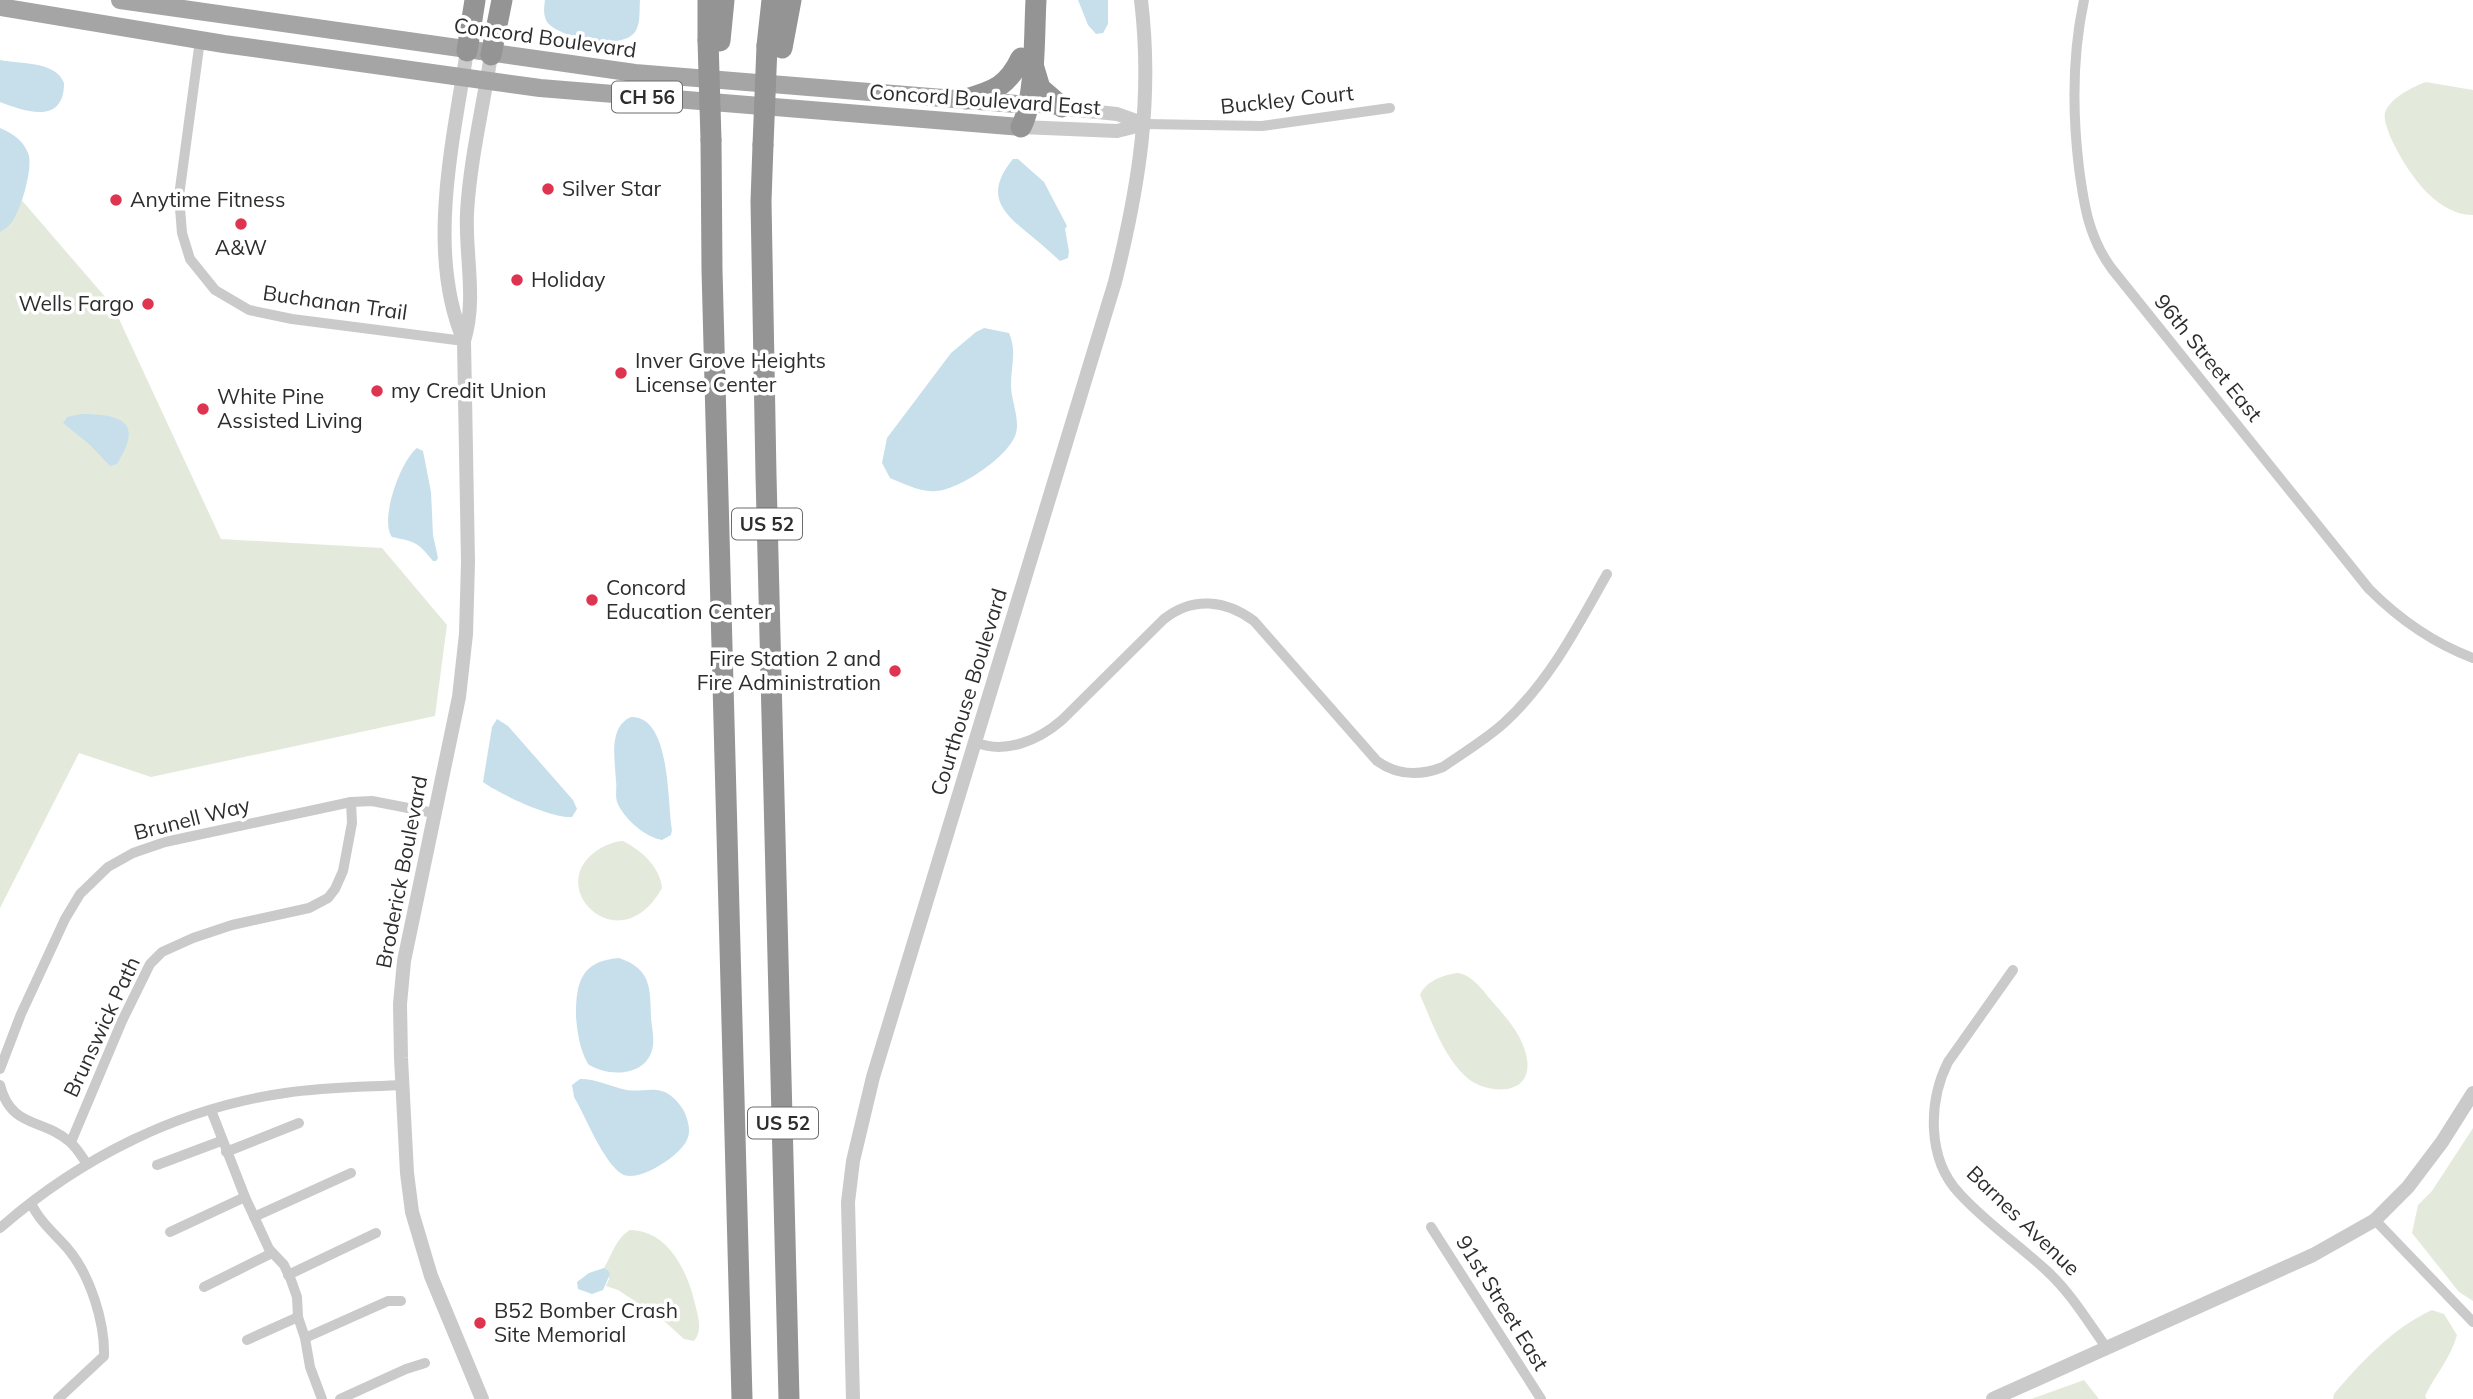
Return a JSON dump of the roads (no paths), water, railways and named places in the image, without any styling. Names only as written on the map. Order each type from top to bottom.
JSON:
[{"type":"highway","points":[[467,51],[475,0]]},
{"type":"highway","points":[[491,55],[502,0]]},
{"type":"highway","points":[[708,0],[714,40]]},
{"type":"highway","name":"US 52","points":[[724,0],[714,40],[711,140],[740,1399]]},
{"type":"highway","name":"US 52","points":[[772,0],[775,47],[763,145],[761,201],[789,1399]]},
{"type":"highway","points":[[775,47],[791,0]]},
{"type":"highway","points":[[1023,0],[1027,60],[1040,88],[1062,107]]},
{"type":"highway","points":[[1021,127],[1036,0]]},
{"type":"highway","points":[[965,99],[991,91],[1005,83],[1027,60]]},
{"type":"main road","name":"Concord Boulevard","points":[[120,0],[635,74],[965,99]]},
{"type":"main road","name":"CH 56","points":[[0,7],[200,40],[487,82]]},
{"type":"main road","name":"Concord Boulevard East","points":[[487,82],[540,89],[1021,127]]},
{"type":"main road","name":"Concord Boulevard East","points":[[965,99],[1024,104]]},
{"type":"street","name":"Courthouse Boulevard","points":[[853,1399],[848,1235],[853,1161],[873,1077],[1115,282],[1129,222],[1145,124],[1145,55],[1141,0]]},
{"type":"street","name":"96th Street East","points":[[2084,0],[2075,51],[2074,125],[2086,217],[2097,245],[2120,279],[2369,589],[2421,633],[2473,658]]},
{"type":"street","name":"Buchanan Trail","points":[[200,40],[179,196],[181,233],[190,259],[215,290],[248,310],[292,319],[464,341]]},
{"type":"street","name":"Broderick Boulevard","points":[[464,341],[450,300],[444,226],[467,51]]},
{"type":"street","name":"Broderick Boulevard","points":[[482,1399],[431,1276],[416,1231],[407,1172],[400,1004],[404,961],[459,697],[466,635],[468,562],[464,341],[470,324],[471,305],[467,214],[491,55]]},
{"type":"street","name":"Concord Boulevard East","points":[[1024,104],[1117,114],[1145,124]]},
{"type":"street","name":"Buckley Court","points":[[1145,124],[1259,127],[1390,108]]},
{"type":"street","name":"Concord Boulevard East","points":[[1021,127],[1117,131],[1145,124]]},
{"type":"street","points":[[975,742],[984,746],[1009,746],[1044,734],[1062,720],[1170,614],[1191,605],[1215,603],[1236,609],[1254,621],[1377,761],[1401,772],[1423,773],[1443,767],[1496,730],[1531,696],[1558,659],[1607,573]]},
{"type":"street","name":"Brunell Way","points":[[0,1069],[21,1014],[65,919],[80,894],[108,867],[133,853],[165,842],[351,802],[372,801],[434,813]]},
{"type":"street","name":"Brunswick Path","points":[[71,1142],[122,1021],[150,964],[162,952],[193,938],[232,925],[309,908],[328,898],[343,871],[352,823],[351,802]]},
{"type":"street","name":"Barnes Avenue","points":[[2013,970],[1948,1062],[1941,1078],[1934,1112],[1939,1154],[1945,1171],[1959,1193],[2059,1282],[2106,1347]]},
{"type":"street","points":[[0,1085],[5,1099],[20,1117],[71,1142],[87,1164]]},
{"type":"street","points":[[0,1228],[87,1164],[152,1131],[211,1110],[301,1091],[402,1085]]},
{"type":"street","points":[[1993,1399],[2313,1255],[2375,1220],[2408,1187],[2442,1142],[2473,1093]]},
{"type":"street","points":[[211,1110],[244,1197],[272,1253],[284,1265],[297,1297],[298,1317],[310,1367],[322,1399]]},
{"type":"street","points":[[157,1165],[299,1123]]},
{"type":"street","points":[[254,1217],[351,1173]]},
{"type":"street","points":[[170,1232],[244,1197]]},
{"type":"street","points":[[31,1203],[35,1213],[79,1263],[86,1276],[103,1332],[104,1356],[58,1399]]},
{"type":"street","points":[[2375,1220],[2473,1322]]},
{"type":"street","name":"91st Street East","points":[[1431,1227],[1541,1399]]},
{"type":"street","points":[[288,1275],[376,1233]]},
{"type":"street","points":[[204,1287],[272,1253]]},
{"type":"street","points":[[305,1338],[388,1301],[401,1301]]},
{"type":"street","points":[[247,1339],[298,1317]]},
{"type":"street","points":[[340,1399],[425,1363]]},
{"type":"water","points":[[545,0],[640,0],[638,25],[628,38],[617,41],[577,37],[554,28],[547,22],[544,14]]},
{"type":"water","points":[[1078,0],[1108,0],[1108,24],[1103,33],[1096,34],[1088,25]]},
{"type":"water","points":[[0,60],[46,67],[60,76],[64,83],[62,97],[57,105],[41,112],[0,102]]},
{"type":"water","points":[[0,128],[13,135],[26,148],[29,168],[19,208],[12,222],[0,232]]},
{"type":"water","points":[[1013,159],[1018,159],[1044,182],[1067,226],[1068,258],[1060,261],[1014,221],[1001,204],[999,184]]},
{"type":"water","points":[[984,328],[1009,333],[1011,340],[1011,385],[1017,428],[1012,442],[982,470],[946,489],[924,491],[890,478],[882,463],[887,438],[951,353]]},
{"type":"water","points":[[81,414],[108,416],[124,423],[129,438],[117,464],[110,466],[63,423],[67,417]]},
{"type":"water","points":[[417,448],[423,451],[431,492],[433,535],[438,558],[436,561],[415,543],[392,537],[389,529],[388,518],[394,491],[405,465]]},
{"type":"water","points":[[631,717],[644,720],[654,730],[665,762],[672,830],[671,835],[662,840],[636,826],[617,802],[614,745],[619,728]]},
{"type":"water","points":[[497,719],[508,726],[573,800],[577,809],[572,817],[552,814],[526,805],[483,782],[492,727]]},
{"type":"water","points":[[619,958],[638,968],[647,981],[653,1042],[648,1059],[634,1070],[624,1072],[605,1071],[588,1064],[578,1035],[576,1016],[577,993],[583,975],[596,964]]},
{"type":"water","points":[[580,1079],[627,1090],[656,1090],[668,1094],[684,1111],[689,1131],[685,1144],[660,1166],[638,1175],[622,1174],[608,1160],[574,1097],[572,1085]]},
{"type":"water","points":[[604,1268],[610,1274],[603,1290],[592,1294],[578,1289],[577,1282],[589,1273]]},
{"type":"place","name":"Silver Star","points":[[548,189]]},
{"type":"place","name":"Anytime Fitness","points":[[116,200]]},
{"type":"place","name":"A&W","points":[[241,224]]},
{"type":"place","name":"Holiday","points":[[517,280]]},
{"type":"place","name":"Wells Fargo","points":[[148,304]]},
{"type":"place","name":"Inver Grove Heights License Center","points":[[621,373]]},
{"type":"place","name":"my Credit Union","points":[[377,391]]},
{"type":"place","name":"White Pine Assisted Living","points":[[203,409]]},
{"type":"place","name":"Concord Education Center","points":[[592,600]]},
{"type":"place","name":"Fire Station 2 and Fire Administration","points":[[895,671]]},
{"type":"place","name":"B52 Bomber Crash Site Memorial","points":[[480,1323]]}]
